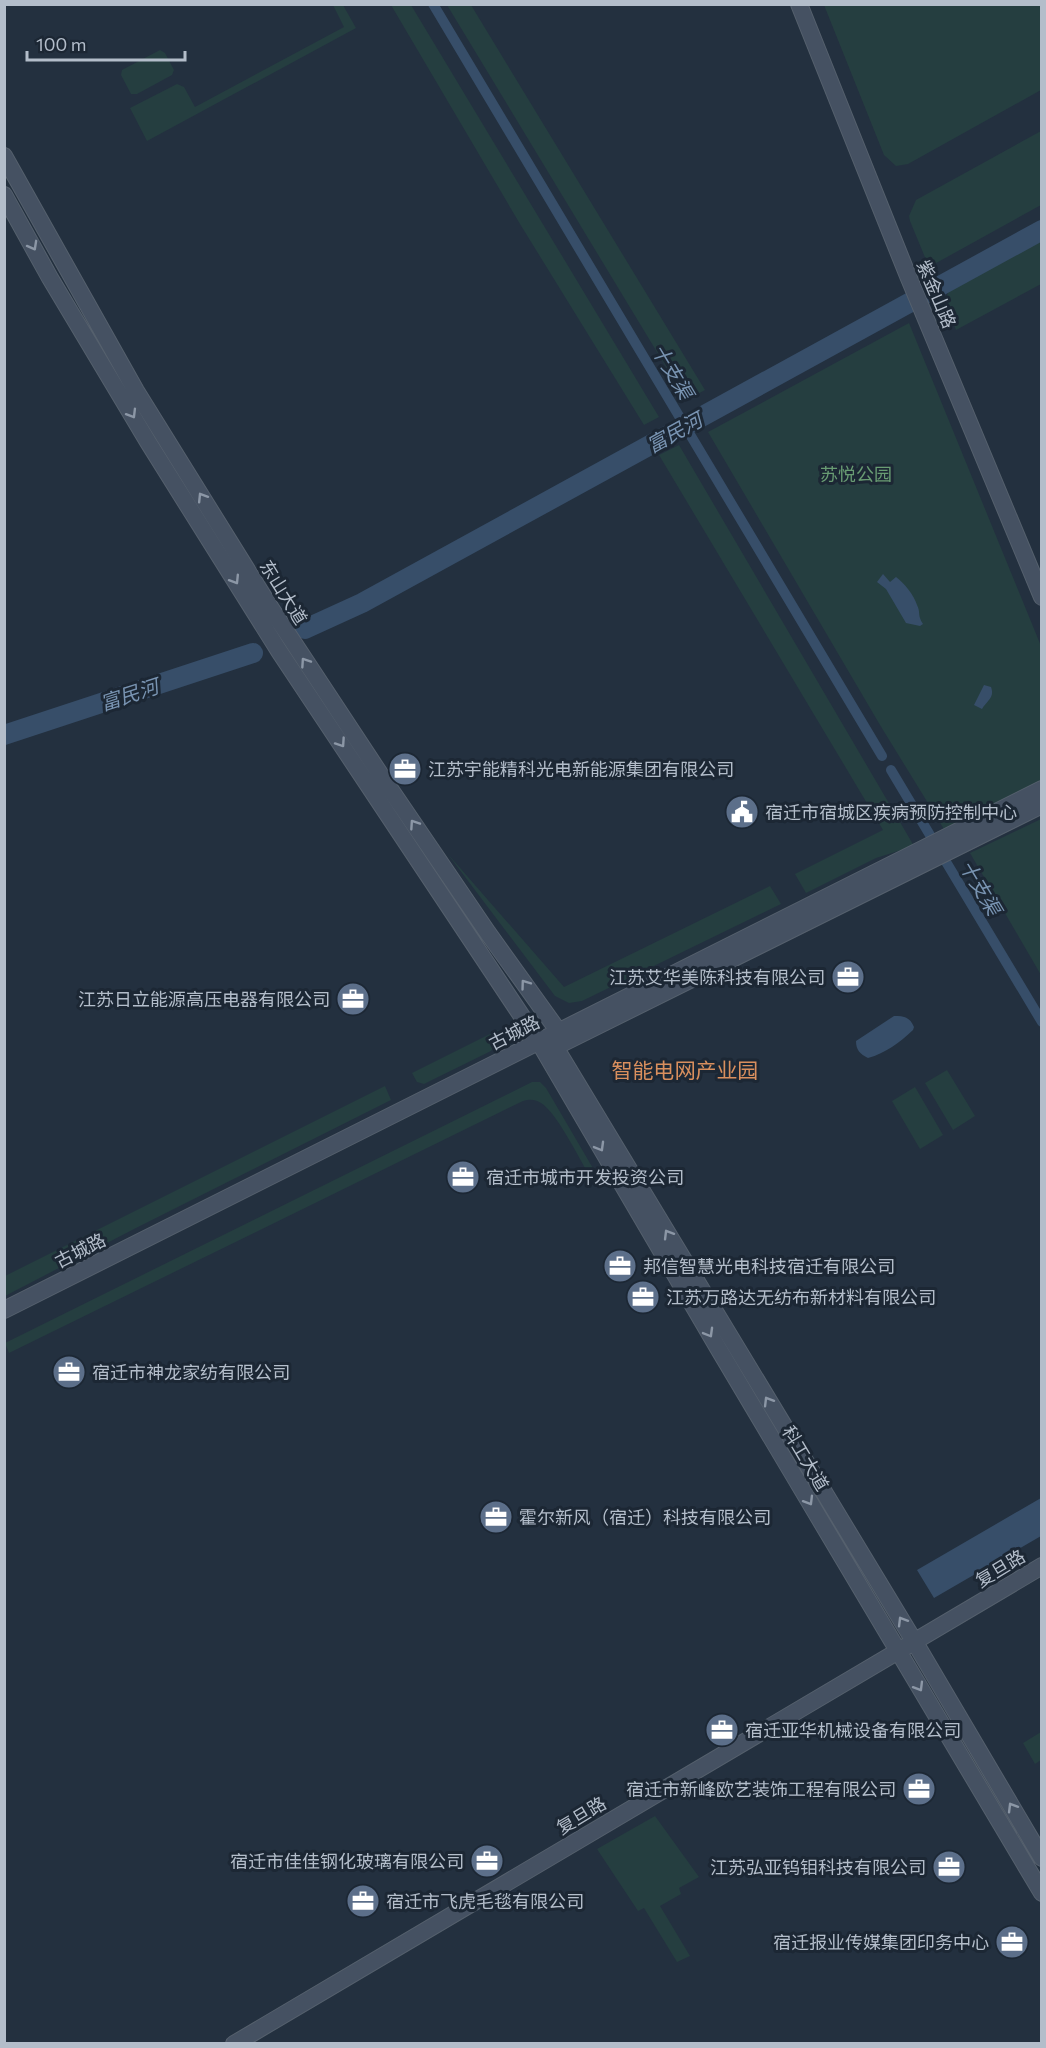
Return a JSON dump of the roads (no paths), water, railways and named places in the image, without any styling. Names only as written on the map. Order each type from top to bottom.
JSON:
[{"type":"main road","name":"紫金山路","points":[[799,4],[908,276],[1041,597]]},
{"type":"main road","name":"东山大道","points":[[4,156],[136,391],[270,607],[461,894],[549,1043]]},
{"type":"main road","name":"东山大道","points":[[4,195],[50,278],[148,442],[268,633],[549,1043]]},
{"type":"main road","name":"古城路","points":[[938,849],[1041,789]]},
{"type":"main road","name":"古城路","points":[[4,1310],[938,849],[1041,805]]},
{"type":"main road","name":"古城路","points":[[4,1322],[549,1043]]},
{"type":"main road","name":"科工大道","points":[[549,1043],[914,1642],[1041,1858]]},
{"type":"main road","name":"科工大道","points":[[549,1043],[898,1651],[1041,1893]]},
{"type":"main road","name":"复旦路","points":[[234,2043],[1041,1566]]},
{"type":"water","points":[[883,574],[890,582],[896,577],[902,582],[916,601],[923,624],[920,626],[906,623],[886,589],[877,582]]},
{"type":"water","points":[[984,685],[991,687],[992,694],[982,709],[974,705]]},
{"type":"water","points":[[894,1016],[909,1019],[914,1027],[913,1030],[881,1053],[868,1058],[861,1053],[856,1041]]},
{"type":"water","points":[[1041,1498],[1041,1536],[934,1598],[917,1570]]},
{"type":"waterway","name":"十支渠","points":[[433,4],[882,756]]},
{"type":"waterway","name":"富民河","points":[[305,629],[362,603],[1042,230]]},
{"type":"waterway","name":"富民河","points":[[4,735],[253,653]]},
{"type":"waterway","name":"十支渠","points":[[891,770],[1042,1022]]},
{"type":"place","name":"江苏宇能精科光电新能源集团有限公司","points":[[405,769]]},
{"type":"place","name":"宿迁市宿城区疾病预防控制中心","points":[[742,812]]},
{"type":"place","name":"江苏艾华美陈科技有限公司","points":[[848,977]]},
{"type":"place","name":"江苏日立能源高压电器有限公司","points":[[353,999]]},
{"type":"place","name":"宿迁市城市开发投资公司","points":[[463,1177]]},
{"type":"place","name":"邦信智慧光电科技宿迁有限公司","points":[[620,1266]]},
{"type":"place","name":"江苏万路达无纺布新材料有限公司","points":[[643,1297]]},
{"type":"place","name":"宿迁市神龙家纺有限公司","points":[[69,1372]]},
{"type":"place","name":"霍尔新风（宿迁）科技有限公司","points":[[496,1517]]},
{"type":"place","name":"宿迁亚华机械设备有限公司","points":[[722,1730]]},
{"type":"place","name":"宿迁市新峰欧艺装饰工程有限公司","points":[[919,1789]]},
{"type":"place","name":"宿迁市佳佳钢化玻璃有限公司","points":[[487,1861]]},
{"type":"place","name":"江苏弘亚钨钼科技有限公司","points":[[949,1867]]},
{"type":"place","name":"宿迁市飞虎毛毯有限公司","points":[[363,1901]]},
{"type":"place","name":"宿迁报业传媒集团印务中心","points":[[1012,1942]]},
{"type":"district","name":"智能电网产业园","points":[[685,1069]]},
{"type":"park label","name":"苏悦公园","points":[[856,474]]}]
